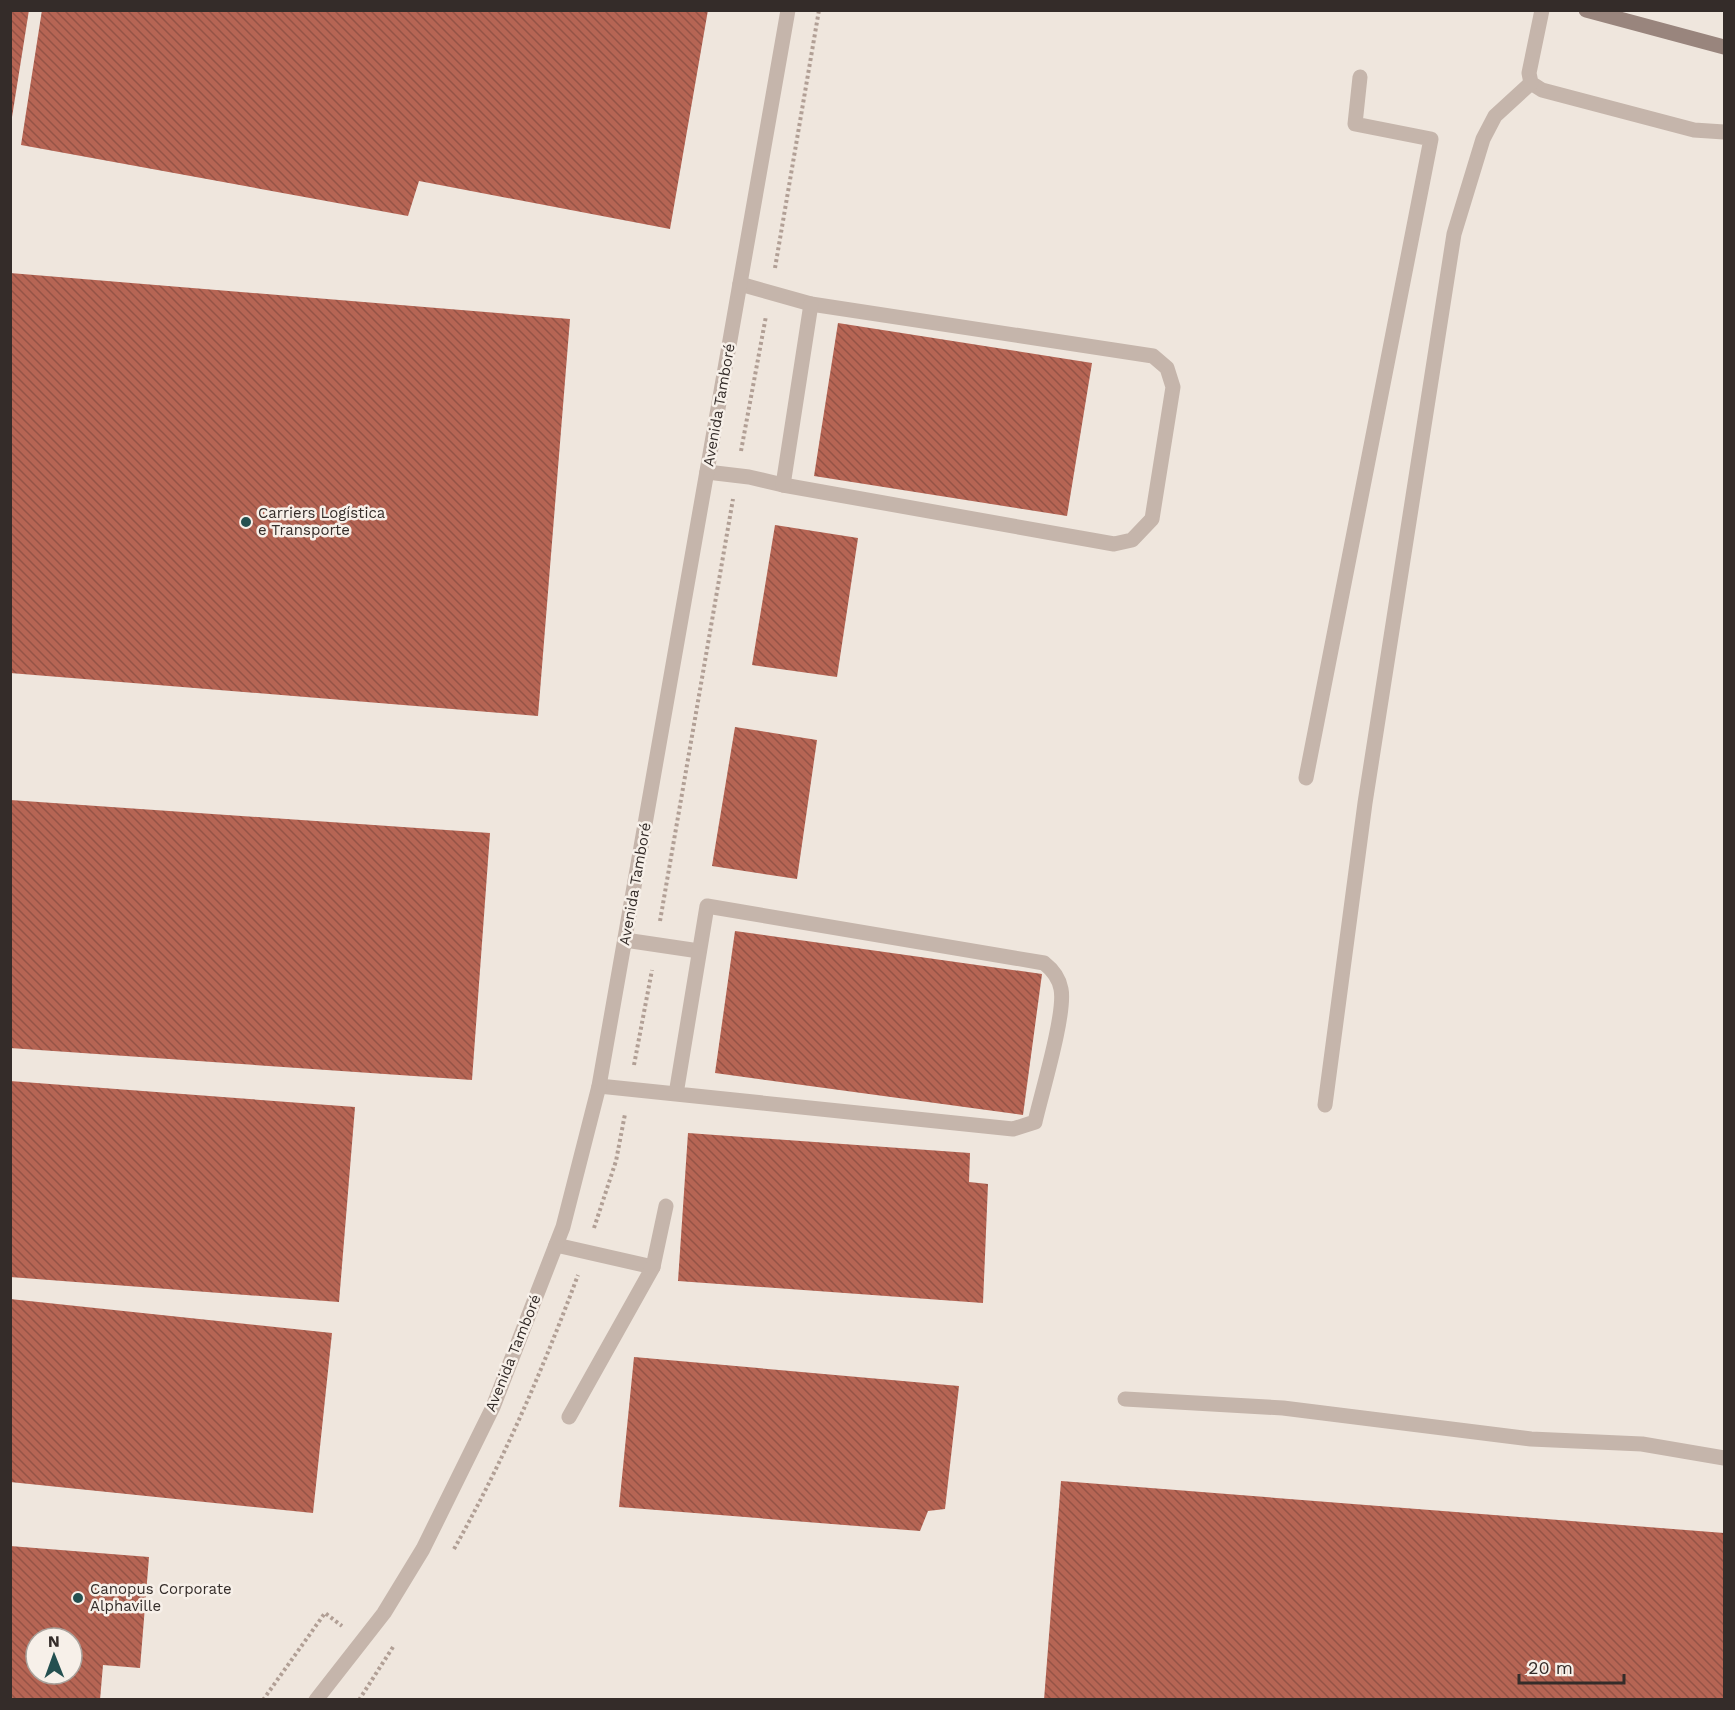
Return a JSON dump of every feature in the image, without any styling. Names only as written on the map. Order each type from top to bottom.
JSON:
[{"type":"main road","points":[[1586,10],[1725,47]]},
{"type":"street","name":"Avenida Tamboré","points":[[316,1700],[384,1613],[433,1528],[493,1407],[563,1227],[599,1086],[788,10]]},
{"type":"street","points":[[1542,10],[1529,73],[1532,83],[1542,90],[1694,130],[1725,132]]},
{"type":"street","points":[[1306,778],[1431,139],[1355,124],[1360,77]]},
{"type":"street","points":[[1325,1105],[1365,803],[1454,234],[1483,139],[1495,116],[1532,83]]},
{"type":"street","points":[[707,472],[748,477],[1114,544],[1132,540],[1152,519],[1156,497],[1173,387],[1167,368],[1153,356],[811,304],[740,284]]},
{"type":"street","points":[[783,485],[811,304]]},
{"type":"street","points":[[599,1086],[676,1094],[1013,1129],[1035,1122],[1059,1014],[1062,990],[1055,972],[1044,963],[707,906],[676,1094]]},
{"type":"street","points":[[625,940],[699,951]]},
{"type":"street","points":[[569,1417],[653,1267],[666,1206]]},
{"type":"street","points":[[556,1245],[653,1267]]},
{"type":"street","points":[[1125,1399],[1284,1408],[1531,1439],[1642,1444],[1725,1458]]},
{"type":"path","points":[[263,1700],[325,1613],[362,1642]]},
{"type":"building","points":[[10,10],[29,10],[12,117],[10,117]]},
{"type":"building","points":[[42,10],[708,10],[670,229],[419,181],[408,216],[21,145]]},
{"type":"building","points":[[10,273],[570,319],[538,716],[10,673]]},
{"type":"building","points":[[838,323],[1092,363],[1067,516],[814,476]]},
{"type":"building","points":[[775,525],[858,538],[837,677],[752,665]]},
{"type":"building","points":[[735,727],[817,740],[797,879],[712,866]]},
{"type":"building","points":[[10,800],[490,833],[472,1080],[10,1048]]},
{"type":"building","points":[[735,931],[1042,974],[1023,1115],[715,1073]]},
{"type":"building","points":[[10,1081],[355,1107],[339,1302],[10,1277]]},
{"type":"building","points":[[688,1133],[970,1153],[969,1182],[988,1184],[983,1303],[678,1281]]},
{"type":"building","points":[[10,1299],[332,1333],[313,1513],[10,1482]]},
{"type":"building","points":[[634,1357],[959,1386],[945,1509],[928,1511],[920,1531],[619,1507]]},
{"type":"building","points":[[1061,1481],[1724,1533],[1724,1700],[1044,1700]]},
{"type":"building","name":"Canopus Corporate Alphaville","points":[[10,1546],[149,1557],[140,1668],[103,1665],[100,1700],[10,1700]]},
{"type":"place","name":"Carriers Logística e Transporte","points":[[246,522]]},
{"type":"place","name":"Canopus Corporate Alphaville","points":[[78,1598]]}]
